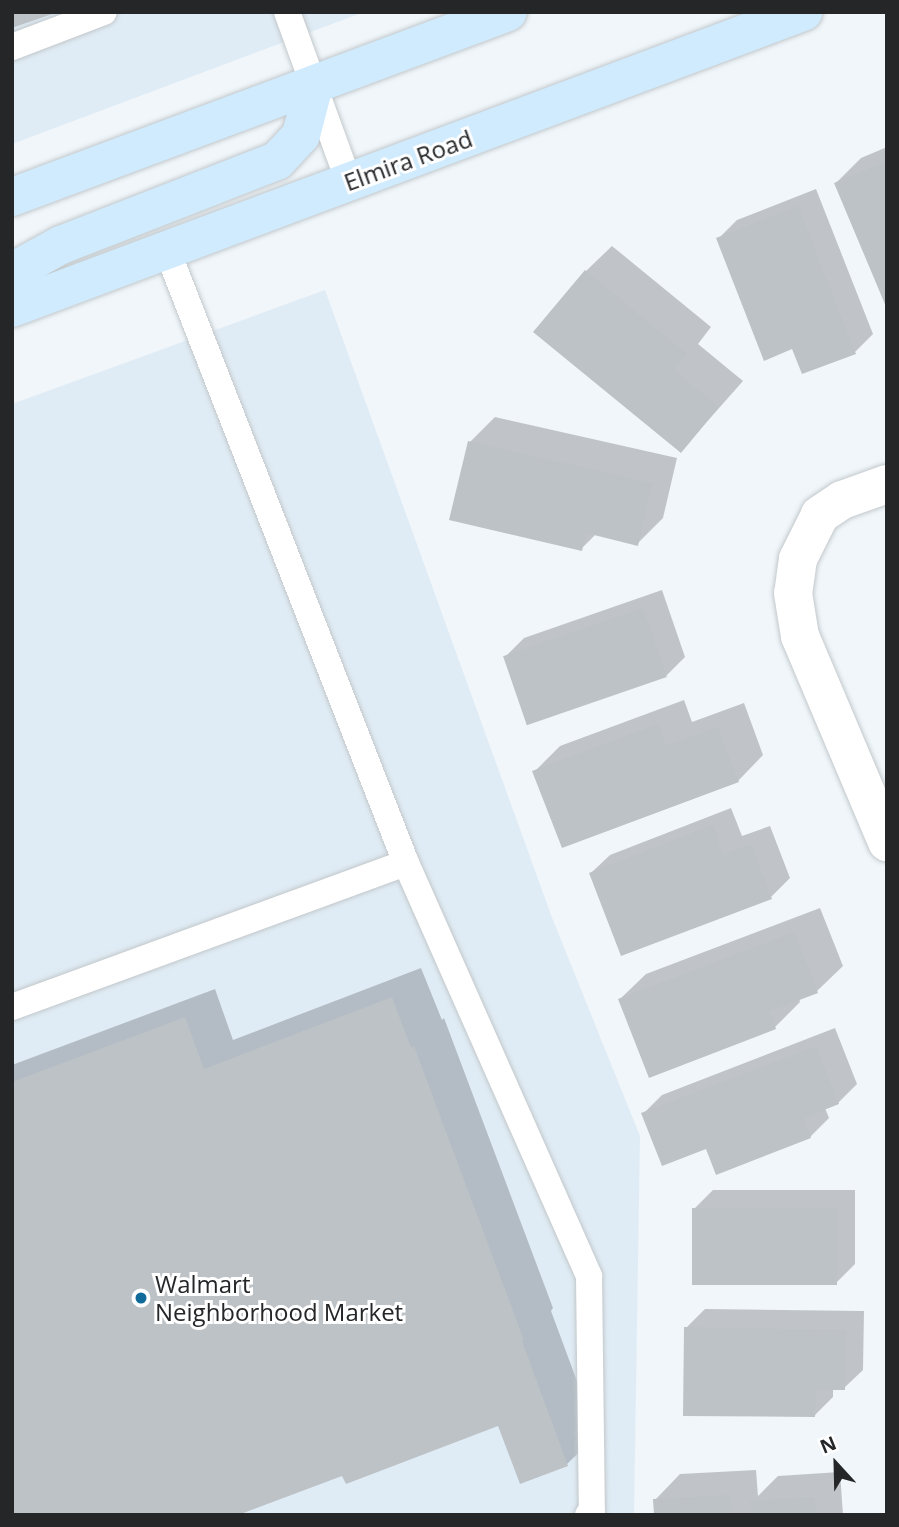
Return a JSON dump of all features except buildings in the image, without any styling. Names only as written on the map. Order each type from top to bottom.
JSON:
[{"type":"main road","points":[[12,197],[508,12]]},
{"type":"main road","name":"Elmira Road","points":[[12,308],[803,12]]},
{"type":"main road","points":[[12,272],[61,244],[277,161],[301,135],[314,85]]},
{"type":"main road","points":[[12,211],[77,173]]},
{"type":"street","points":[[887,484],[842,500],[820,515],[798,559],[793,593],[800,636],[887,842]]},
{"type":"lane","points":[[12,47],[104,12]]},
{"type":"lane","points":[[287,12],[349,182]]},
{"type":"lane","points":[[167,250],[406,863],[589,1276],[592,1514],[588,1515]]},
{"type":"lane","points":[[12,1007],[406,863]]},
{"type":"shaded area","points":[[12,12],[364,12],[12,144]]},
{"type":"shaded area","points":[[325,290],[551,915],[640,1136],[634,1515],[12,1515],[12,404]]},
{"type":"place","name":"Walmart Neighborhood Market","points":[[141,1298]]}]
